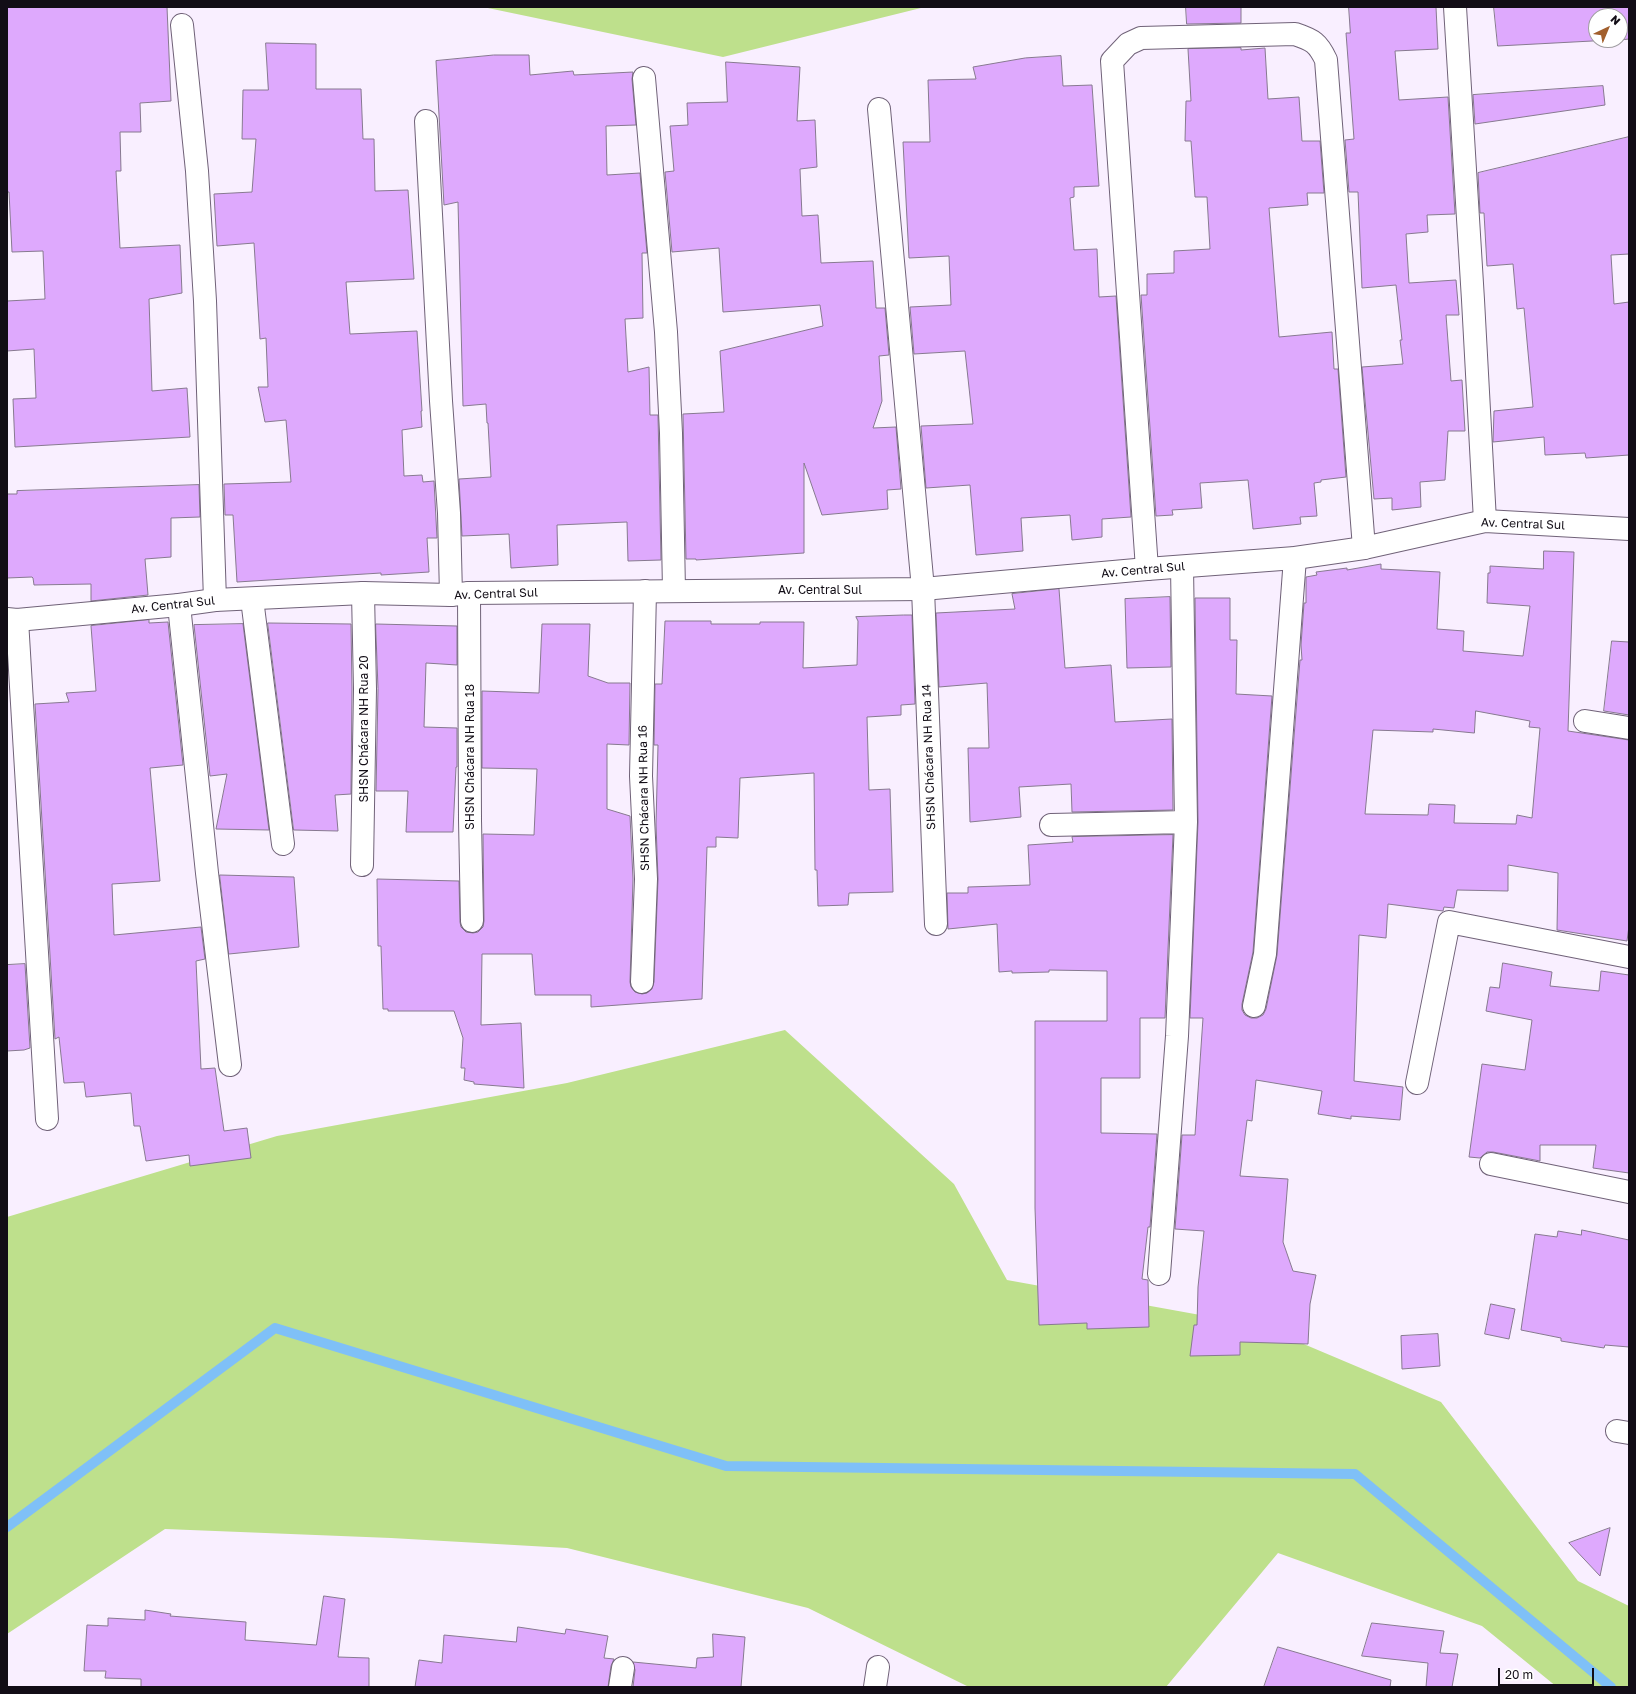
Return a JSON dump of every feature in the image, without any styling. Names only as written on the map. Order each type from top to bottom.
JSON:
[{"type":"street","points":[[1455,7],[1485,521]]},
{"type":"street","points":[[182,25],[197,171],[205,301],[214,600]]},
{"type":"street","points":[[1146,569],[1112,61],[1128,44],[1141,38],[1295,34],[1310,39],[1320,47],[1326,60],[1364,548]]},
{"type":"street","points":[[644,78],[666,332],[671,433],[674,591]]},
{"type":"street","name":"SHSN Chácara NH Rua 14","points":[[879,109],[923,589],[936,924]]},
{"type":"street","name":"SHSN Chácara NH Rua 18","points":[[426,121],[441,400],[449,513],[460,594],[470,820],[472,921]]},
{"type":"street","name":"Av. Central Sul","points":[[12,619],[179,605],[214,600],[362,594],[923,589],[1146,569],[1295,558],[1364,548],[1485,521],[1629,529]]},
{"type":"street","points":[[1254,1006],[1265,954],[1295,558]]},
{"type":"street","points":[[1159,1274],[1177,1036],[1186,822],[1182,567]]},
{"type":"street","name":"SHSN Chácara NH Rua 16","points":[[642,982],[646,879],[641,776],[645,591]]},
{"type":"street","name":"SHSN Chácara NH Rua 20","points":[[362,594],[365,689],[362,865]]},
{"type":"street","points":[[252,599],[283,844]]},
{"type":"street","points":[[179,605],[207,873],[230,1065]]},
{"type":"street","points":[[12,619],[47,1119]]},
{"type":"street","points":[[1585,721],[1629,728]]},
{"type":"street","points":[[1051,825],[1186,822]]},
{"type":"street","points":[[1417,1083],[1449,922],[1629,957]]},
{"type":"street","points":[[1491,1164],[1629,1192]]},
{"type":"green space","points":[[483,7],[925,7],[723,57]]},
{"type":"green space","points":[[785,1030],[954,1184],[1007,1280],[1261,1326],[1441,1402],[1578,1581],[1629,1606],[1629,1687],[1557,1687],[1482,1626],[1278,1553],[1166,1687],[969,1687],[808,1608],[567,1548],[391,1538],[165,1529],[7,1634],[7,1217],[277,1136],[567,1083]]},
{"type":"building","points":[[7,7],[167,7],[171,101],[140,103],[141,132],[120,132],[121,171],[116,171],[120,248],[180,245],[182,293],[149,299],[152,391],[187,388],[190,437],[15,447],[13,399],[36,398],[34,349],[7,351],[7,301],[45,299],[43,251],[12,252],[9,192],[7,192]]},
{"type":"building","points":[[1186,7],[1241,7],[1241,23],[1187,24]]},
{"type":"building","points":[[1349,7],[1436,7],[1438,49],[1395,51],[1399,100],[1448,97],[1455,214],[1427,215],[1428,232],[1406,234],[1409,283],[1456,280],[1459,315],[1446,315],[1451,381],[1462,380],[1465,431],[1448,431],[1445,480],[1420,482],[1421,507],[1392,510],[1392,498],[1374,499],[1362,367],[1403,364],[1400,340],[1402,340],[1396,285],[1362,288],[1358,192],[1349,192],[1345,140],[1354,139],[1346,33],[1350,33]]},
{"type":"building","points":[[1494,7],[1629,7],[1629,39],[1628,8],[1588,8],[1588,41],[1498,46]]},
{"type":"building","points":[[266,43],[316,44],[316,89],[361,89],[363,139],[374,139],[375,191],[408,190],[414,279],[346,282],[350,334],[417,331],[422,427],[402,430],[404,476],[422,475],[423,482],[434,481],[437,538],[427,538],[429,572],[381,575],[381,573],[237,582],[233,515],[225,515],[224,484],[291,482],[286,420],[265,422],[258,387],[268,387],[266,338],[260,339],[254,243],[217,246],[214,194],[252,192],[256,139],[242,139],[243,90],[268,90]]},
{"type":"building","points":[[1241,48],[1241,50],[1265,48],[1268,99],[1299,97],[1302,141],[1320,141],[1324,193],[1307,193],[1308,205],[1269,208],[1279,337],[1332,332],[1334,369],[1338,369],[1346,477],[1321,480],[1321,482],[1314,483],[1317,516],[1300,517],[1301,524],[1253,529],[1248,480],[1200,483],[1202,508],[1172,510],[1173,515],[1156,516],[1141,295],[1147,295],[1147,274],[1174,273],[1174,251],[1210,249],[1207,197],[1195,197],[1191,141],[1185,141],[1186,101],[1191,101],[1188,49]]},
{"type":"building","points":[[494,55],[529,55],[530,75],[573,71],[574,75],[633,72],[632,79],[636,125],[606,126],[607,175],[640,173],[647,253],[642,253],[643,318],[625,319],[628,372],[649,367],[650,415],[658,415],[661,560],[628,561],[627,522],[557,525],[558,565],[511,568],[509,534],[462,536],[459,479],[491,477],[486,404],[463,406],[458,202],[444,205],[436,61]]},
{"type":"building","points":[[1061,56],[1063,86],[1092,85],[1099,186],[1074,187],[1074,197],[1070,198],[1074,250],[1097,249],[1099,297],[1116,296],[1131,517],[1102,519],[1102,537],[1072,540],[1070,515],[1021,518],[1023,551],[976,555],[970,485],[926,488],[921,426],[973,424],[965,351],[914,354],[910,307],[951,305],[949,256],[909,258],[903,142],[930,142],[928,80],[976,79],[973,67],[1025,58]]},
{"type":"building","points":[[726,62],[800,67],[797,121],[815,120],[817,167],[800,169],[802,216],[818,215],[821,263],[873,261],[876,308],[885,308],[889,355],[879,356],[882,401],[873,428],[896,427],[901,489],[887,490],[888,509],[822,515],[804,463],[804,553],[696,560],[686,559],[683,414],[724,412],[720,351],[823,326],[820,305],[723,312],[719,248],[672,252],[665,172],[674,171],[670,126],[688,125],[687,103],[727,102]]},
{"type":"building","points":[[1603,86],[1605,105],[1475,124],[1473,95]]},
{"type":"building","points":[[1629,137],[1629,254],[1611,255],[1614,304],[1629,302],[1629,455],[1586,458],[1585,453],[1545,455],[1544,437],[1493,442],[1494,411],[1533,407],[1524,308],[1517,309],[1513,264],[1487,266],[1484,213],[1480,213],[1478,173]]},
{"type":"building","points":[[199,485],[200,517],[171,518],[171,557],[145,559],[148,595],[91,601],[91,584],[34,585],[32,577],[7,578],[7,494],[17,494],[17,491]]},
{"type":"building","points":[[1544,551],[1574,552],[1568,731],[1629,740],[1629,926],[1627,941],[1557,930],[1558,873],[1508,865],[1508,891],[1457,890],[1454,908],[1444,907],[1443,911],[1388,904],[1386,938],[1359,935],[1354,1081],[1403,1087],[1400,1120],[1351,1116],[1351,1119],[1318,1114],[1322,1091],[1256,1080],[1252,1121],[1247,1120],[1240,1176],[1288,1179],[1283,1242],[1293,1271],[1316,1275],[1310,1304],[1308,1344],[1240,1342],[1240,1355],[1190,1356],[1194,1325],[1197,1325],[1198,1287],[1204,1231],[1175,1229],[1182,1135],[1195,1135],[1203,1018],[1190,1018],[1198,822],[1195,598],[1230,598],[1230,640],[1237,640],[1236,694],[1272,696],[1253,952],[1242,1004],[1242,1010],[1245,1015],[1251,1018],[1257,1018],[1263,1015],[1266,1009],[1277,955],[1300,660],[1302,660],[1301,645],[1304,603],[1306,603],[1306,577],[1317,575],[1316,572],[1347,568],[1347,570],[1381,564],[1381,569],[1440,572],[1437,629],[1464,631],[1463,651],[1523,656],[1530,606],[1487,603],[1488,573],[1490,573],[1490,566],[1543,569]],"holes":[[[1476,711],[1530,721],[1529,727],[1540,728],[1532,818],[1517,815],[1516,824],[1454,823],[1455,805],[1429,804],[1428,815],[1365,814],[1373,730],[1433,732],[1433,729],[1474,733]]]},
{"type":"building","points":[[1059,589],[1065,668],[1111,665],[1115,722],[1172,719],[1173,810],[1072,812],[1071,784],[1019,787],[1021,817],[970,822],[968,748],[989,748],[987,683],[939,687],[936,613],[1015,609],[1012,594]]},
{"type":"building","points":[[1170,597],[1171,667],[1127,668],[1125,599]]},
{"type":"building","points":[[912,615],[915,704],[901,705],[901,715],[867,717],[869,790],[890,789],[893,892],[849,893],[848,905],[818,906],[817,870],[815,870],[814,773],[740,778],[738,838],[716,837],[716,847],[707,847],[702,999],[591,1007],[591,995],[535,995],[532,954],[482,954],[481,1025],[521,1023],[524,1088],[474,1084],[474,1082],[464,1080],[465,1068],[461,1068],[463,1038],[454,1011],[388,1011],[388,1009],[383,1009],[381,946],[378,946],[377,879],[459,881],[461,927],[466,932],[478,932],[483,927],[484,921],[483,834],[534,835],[537,769],[482,768],[482,691],[539,693],[542,624],[590,624],[588,676],[608,683],[630,683],[629,745],[607,744],[607,809],[630,816],[633,879],[630,982],[631,987],[635,992],[642,994],[647,993],[652,989],[654,982],[658,879],[656,824],[658,745],[654,745],[655,684],[662,684],[665,621],[711,621],[711,624],[804,622],[803,668],[857,665],[858,621],[856,617]]},
{"type":"building","points":[[149,620],[149,623],[168,622],[183,765],[150,768],[160,881],[112,884],[114,935],[201,927],[205,959],[196,961],[201,1069],[215,1068],[224,1131],[247,1128],[251,1158],[190,1166],[189,1155],[146,1161],[140,1126],[134,1126],[131,1093],[86,1097],[84,1082],[64,1083],[59,1037],[55,1039],[35,704],[69,702],[66,693],[96,691],[91,626]]},
{"type":"building","points":[[268,623],[351,624],[351,794],[335,795],[338,831],[294,830]]},
{"type":"building","points":[[243,624],[269,830],[216,829],[227,774],[210,776],[194,625]]},
{"type":"building","points":[[376,624],[457,626],[457,665],[426,663],[424,727],[457,728],[457,767],[453,832],[406,832],[408,791],[376,791],[378,689]]},
{"type":"building","points":[[1612,641],[1629,642],[1629,715],[1604,711]]},
{"type":"building","points":[[1173,835],[1165,1018],[1140,1018],[1140,1078],[1101,1078],[1101,1133],[1157,1134],[1150,1227],[1148,1227],[1142,1279],[1148,1280],[1149,1327],[1087,1329],[1087,1323],[1039,1325],[1035,1208],[1035,1021],[1107,1021],[1107,971],[1049,970],[1049,972],[999,972],[997,924],[948,929],[947,893],[968,893],[968,887],[1030,885],[1028,845],[1073,842],[1072,837]]},
{"type":"building","points":[[220,875],[294,877],[299,947],[229,954]]},
{"type":"building","points":[[1503,963],[1552,972],[1550,986],[1599,991],[1601,971],[1629,975],[1629,1173],[1593,1168],[1596,1145],[1540,1145],[1540,1161],[1493,1152],[1487,1152],[1480,1158],[1469,1157],[1482,1064],[1525,1070],[1532,1020],[1486,1011],[1490,987],[1499,988]]},
{"type":"building","points":[[25,964],[30,1048],[24,1050],[7,1051],[7,965]]},
{"type":"building","points":[[1582,1230],[1629,1240],[1629,1347],[1605,1345],[1604,1348],[1561,1341],[1561,1338],[1521,1330],[1535,1234],[1557,1237],[1558,1231],[1581,1235]]},
{"type":"building","points":[[1491,1304],[1515,1309],[1509,1339],[1485,1334]]},
{"type":"building","points":[[1438,1334],[1440,1366],[1402,1369],[1401,1336]]},
{"type":"building","points":[[1610,1528],[1600,1576],[1569,1543]]},
{"type":"building","points":[[324,1596],[345,1599],[338,1657],[369,1658],[369,1687],[141,1687],[141,1679],[105,1678],[106,1671],[84,1671],[87,1625],[108,1626],[108,1618],[145,1620],[145,1610],[171,1614],[170,1616],[246,1622],[245,1640],[316,1645]]},
{"type":"building","points":[[1372,1623],[1444,1631],[1440,1653],[1458,1654],[1452,1687],[1426,1687],[1428,1663],[1362,1656]]},
{"type":"building","points":[[518,1627],[565,1634],[566,1629],[608,1636],[604,1658],[614,1659],[611,1666],[608,1687],[415,1687],[419,1660],[442,1663],[444,1635],[516,1642]]},
{"type":"building","points":[[713,1634],[745,1637],[741,1687],[633,1687],[635,1670],[633,1662],[696,1668],[697,1658],[713,1657]]},
{"type":"building","points":[[1278,1647],[1391,1680],[1390,1687],[1264,1687]]},
{"type":"waterway","points":[[7,1527],[275,1328],[726,1466],[1355,1474],[1611,1687]]}]
